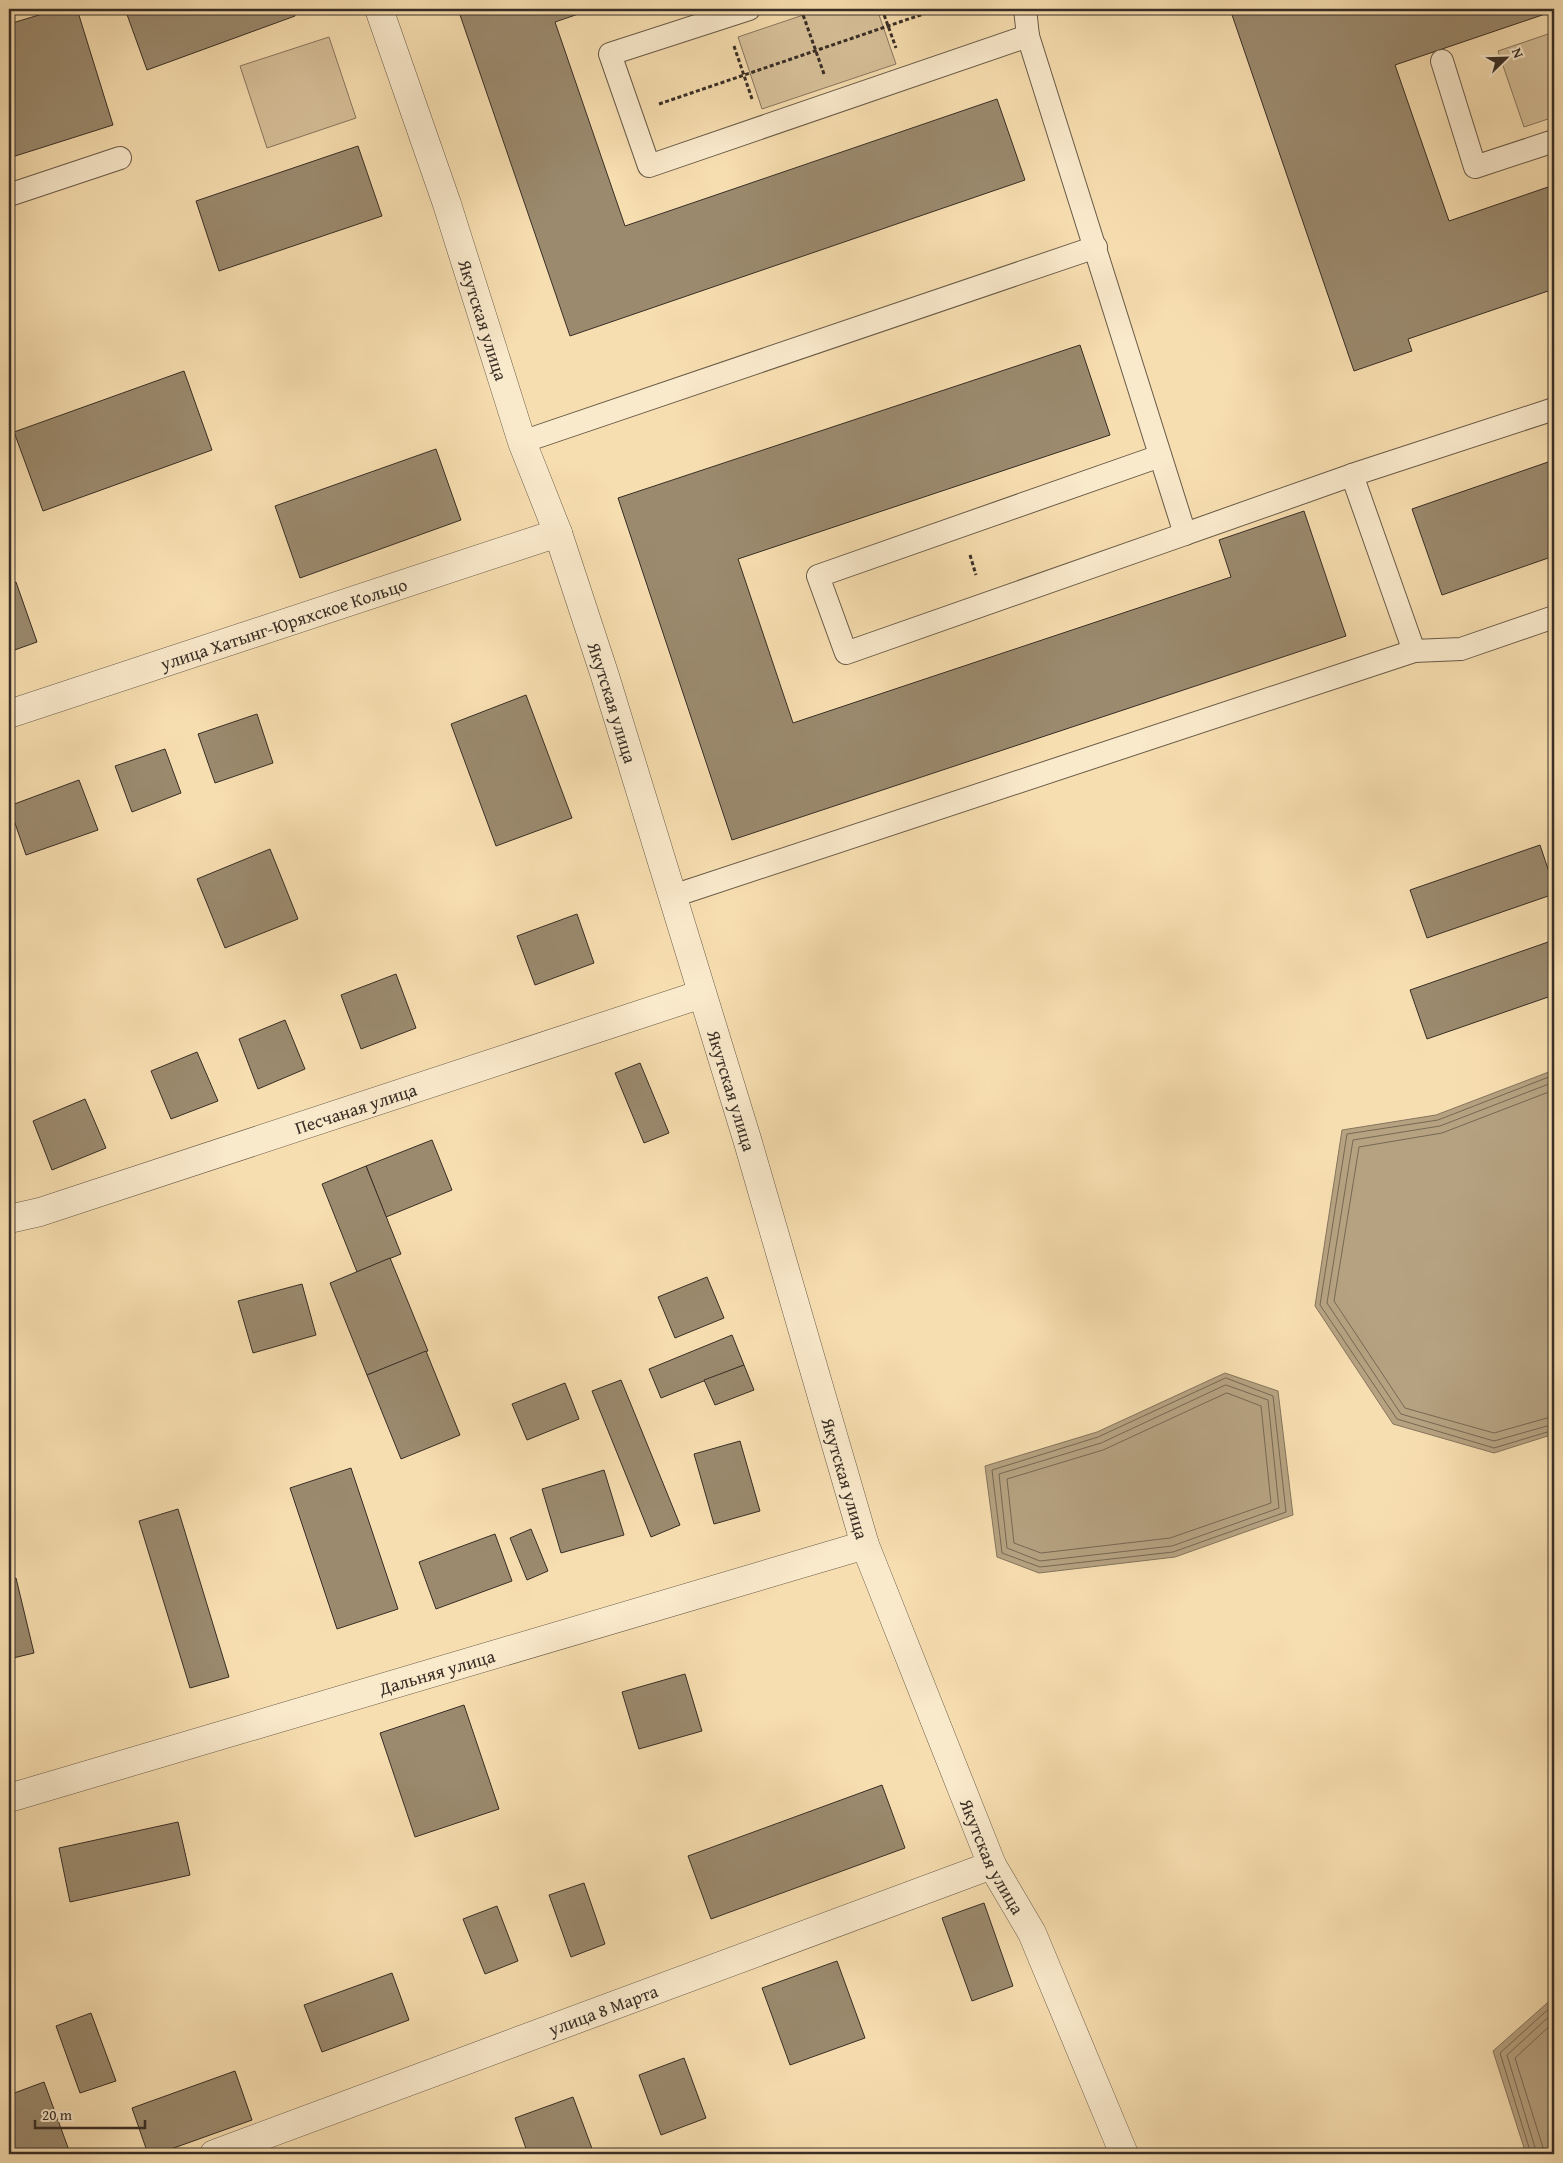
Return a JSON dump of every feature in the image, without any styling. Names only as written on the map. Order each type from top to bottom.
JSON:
[{"type":"street","name":"Якутская улица","points":[[379,9],[446,204],[522,442],[558,533],[605,676],[747,1139],[865,1545],[992,1865],[1032,1933],[1124,2154]]},
{"type":"street","name":"улица Хатынг-Юряхское Кольцо","points":[[9,714],[558,533]]},
{"type":"street","name":"Песчаная улица","points":[[9,1218],[40,1212],[702,994]]},
{"type":"street","name":"Дальняя улица","points":[[9,1798],[865,1545]]},
{"type":"street","name":"улица 8 Марта","points":[[214,2154],[992,1865]]},
{"type":"lane","points":[[749,9],[610,54],[649,166],[1028,36]]},
{"type":"lane","points":[[1025,9],[1028,36],[1185,534]]},
{"type":"lane","points":[[1442,62],[1475,167],[1554,142]]},
{"type":"lane","points":[[9,195],[120,158]]},
{"type":"lane","points":[[522,442],[1096,247]]},
{"type":"lane","points":[[1160,456],[818,576],[846,653],[1352,475],[1554,409]]},
{"type":"lane","points":[[1352,475],[1414,651]]},
{"type":"lane","points":[[673,896],[1414,651],[1461,649],[1554,618]]},
{"type":"path","points":[[801,9],[834,103]]},
{"type":"path","points":[[882,9],[906,78]]},
{"type":"path","points":[[631,114],[938,9]]},
{"type":"path","points":[[724,17],[762,128]]},
{"type":"path","points":[[960,526],[986,604]]},
{"type":"shaded area","points":[[821,9],[877,9],[896,64],[762,109],[738,37]]},
{"type":"shaded area","points":[[1554,32],[1554,117],[1524,127],[1498,51]]},
{"type":"shaded area","points":[[329,37],[356,118],[267,148],[240,66]]},
{"type":"water","points":[[1554,1070],[1554,1434],[1494,1453],[1393,1424],[1315,1306],[1342,1130],[1436,1115]]},
{"type":"water","points":[[1225,1373],[1278,1391],[1293,1515],[1175,1557],[1039,1573],[997,1557],[985,1466],[1097,1432]]},
{"type":"water","points":[[1554,1997],[1554,2154],[1526,2154],[1493,2051]]},
{"type":"building","points":[[59,9],[77,9],[113,125],[9,158],[9,24]]},
{"type":"building","points":[[125,9],[293,9],[295,16],[147,70]]},
{"type":"building","points":[[458,9],[593,9],[555,22],[625,226],[997,99],[1025,180],[570,336]]},
{"type":"building","points":[[1230,9],[1554,9],[1554,11],[1395,65],[1449,221],[1554,185],[1554,289],[1408,339],[1412,351],[1354,371]]},
{"type":"building","points":[[358,146],[382,216],[219,271],[196,201]]},
{"type":"building","points":[[1080,345],[1110,435],[738,559],[793,723],[1231,577],[1219,540],[1304,511],[1346,636],[732,840],[618,498]]},
{"type":"building","points":[[184,371],[212,450],[43,511],[14,432]]},
{"type":"building","points":[[436,449],[461,520],[300,578],[275,506]]},
{"type":"building","points":[[1554,460],[1554,556],[1442,595],[1412,509]]},
{"type":"building","points":[[16,582],[37,642],[9,652],[9,585]]},
{"type":"building","points":[[526,695],[572,818],[496,846],[451,724]]},
{"type":"building","points":[[257,714],[273,763],[215,783],[198,734]]},
{"type":"building","points":[[165,749],[181,793],[132,812],[115,766]]},
{"type":"building","points":[[79,780],[98,830],[26,855],[9,806]]},
{"type":"building","points":[[1540,845],[1554,887],[1554,894],[1427,938],[1410,890]]},
{"type":"building","points":[[270,849],[298,919],[225,948],[197,879]]},
{"type":"building","points":[[577,914],[594,963],[535,985],[517,936]]},
{"type":"building","points":[[1554,940],[1554,995],[1427,1039],[1410,990]]},
{"type":"building","points":[[396,974],[416,1028],[361,1049],[341,995]]},
{"type":"building","points":[[285,1020],[305,1069],[258,1089],[239,1039]]},
{"type":"building","points":[[197,1052],[218,1101],[171,1119],[151,1071]]},
{"type":"building","points":[[640,1063],[669,1133],[644,1143],[615,1073]]},
{"type":"building","points":[[85,1099],[106,1148],[52,1170],[33,1121]]},
{"type":"building","points":[[432,1140],[452,1190],[386,1217],[366,1166]]},
{"type":"building","points":[[366,1166],[401,1254],[357,1272],[322,1184]]},
{"type":"building","points":[[390,1258],[428,1351],[367,1375],[330,1283]]},
{"type":"building","points":[[707,1277],[724,1318],[675,1338],[658,1297]]},
{"type":"building","points":[[302,1284],[316,1335],[253,1353],[238,1301]]},
{"type":"building","points":[[732,1335],[744,1365],[661,1398],[649,1369]]},
{"type":"building","points":[[426,1351],[460,1435],[401,1459],[367,1375]]},
{"type":"building","points":[[744,1365],[754,1390],[715,1405],[704,1380]]},
{"type":"building","points":[[621,1380],[680,1525],[651,1537],[592,1391]]},
{"type":"building","points":[[565,1383],[579,1419],[527,1440],[512,1404]]},
{"type":"building","points":[[740,1441],[760,1511],[714,1524],[694,1454]]},
{"type":"building","points":[[351,1468],[398,1609],[337,1629],[290,1488]]},
{"type":"building","points":[[604,1470],[624,1535],[561,1553],[542,1489]]},
{"type":"building","points":[[178,1509],[229,1677],[190,1688],[139,1521]]},
{"type":"building","points":[[531,1529],[548,1571],[527,1580],[510,1538]]},
{"type":"building","points":[[495,1534],[512,1581],[436,1609],[419,1562]]},
{"type":"building","points":[[16,1578],[34,1653],[9,1659],[9,1580]]},
{"type":"building","points":[[685,1674],[702,1731],[639,1749],[622,1692]]},
{"type":"building","points":[[464,1705],[499,1809],[415,1837],[380,1733]]},
{"type":"building","points":[[882,1785],[905,1848],[711,1919],[688,1856]]},
{"type":"building","points":[[178,1822],[190,1875],[70,1902],[59,1848]]},
{"type":"building","points":[[584,1883],[605,1944],[571,1957],[549,1895]]},
{"type":"building","points":[[984,1903],[1013,1986],[972,2001],[942,1918]]},
{"type":"building","points":[[497,1906],[518,1961],[485,1974],[463,1919]]},
{"type":"building","points":[[837,1961],[865,2038],[790,2065],[762,1988]]},
{"type":"building","points":[[392,1973],[409,2020],[322,2052],[304,2005]]},
{"type":"building","points":[[91,2013],[116,2081],[80,2093],[56,2026]]},
{"type":"building","points":[[684,2058],[706,2118],[661,2135],[639,2075]]},
{"type":"building","points":[[235,2071],[252,2120],[157,2154],[148,2154],[132,2108]]},
{"type":"building","points":[[44,2082],[70,2153],[9,2154],[9,2095]]},
{"type":"building","points":[[573,2097],[594,2154],[528,2154],[515,2118]]}]
